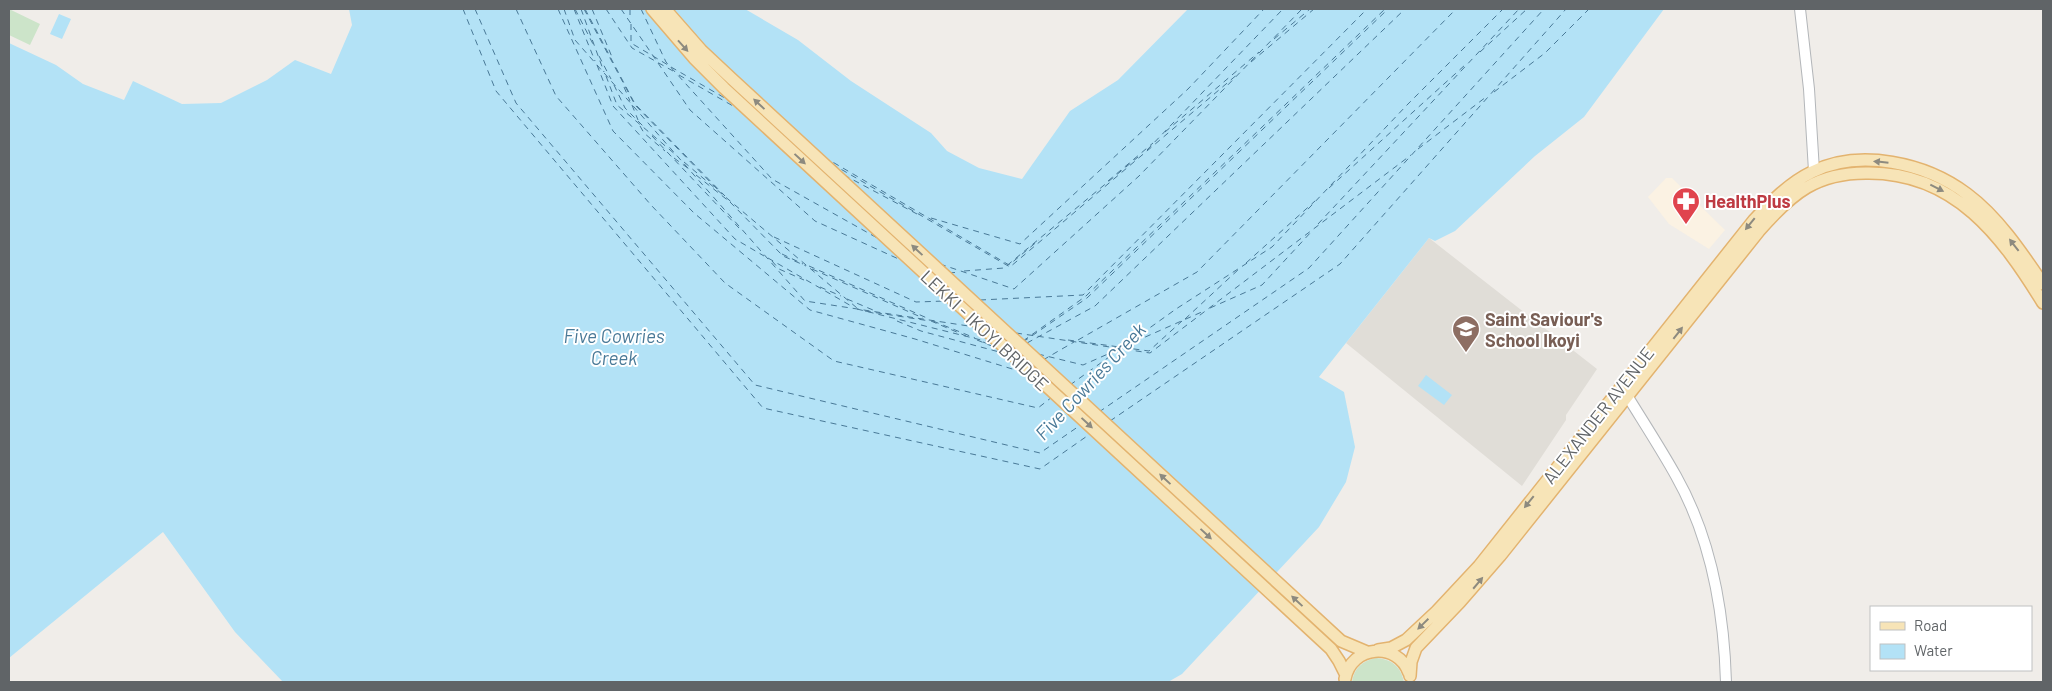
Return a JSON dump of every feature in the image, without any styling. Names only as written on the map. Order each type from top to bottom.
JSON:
[{"type":"main road","name":"LEKKI - IKOYI BRIDGE","points":[[652,9],[694,58],[731,95],[1325,644],[1340,661],[1345,679]]},
{"type":"main road","name":"LEKKI - IKOYI BRIDGE","points":[[665,9],[701,50],[732,80],[1333,634],[1349,646],[1390,653],[1401,660],[1411,679]]},
{"type":"main road","points":[[1818,175],[1845,162],[1861,161],[1910,166],[1938,176],[1967,194],[1990,216],[2024,257],[2043,284]]},
{"type":"main road","points":[[1818,175],[1857,172],[1896,174],[1924,181],[1947,193],[1978,218],[1997,238],[2026,276],[2043,303]]},
{"type":"main road","name":"ALEXANDER AVENUE","points":[[1411,679],[1411,662],[1416,648],[1476,585],[1628,397],[1691,307],[1770,203],[1793,183],[1818,175]]},
{"type":"main road","name":"ALEXANDER AVENUE","points":[[1372,651],[1391,648],[1406,640],[1437,611],[1472,573],[1691,307]]},
{"type":"main road","points":[[1345,679],[1354,661],[1372,651]]},
{"type":"street","points":[[1800,9],[1818,175]]},
{"type":"street","points":[[1628,397],[1676,476],[1693,512],[1704,542],[1722,619],[1726,682]]},
{"type":"shaded area","points":[[1666,178],[1672,178],[1725,230],[1709,249],[1669,224],[1648,197]]},
{"type":"shaded area","name":"Saint Saviour's School Ikoyi","points":[[1429,238],[1597,369],[1522,486],[1346,343]]},
{"type":"green space","points":[[9,9],[40,24],[30,45],[9,35]]},
{"type":"green space","points":[[1376,658],[1394,664],[1403,676],[1404,682],[1352,682],[1360,666]]},
{"type":"water","name":"Five Cowries Creek","points":[[349,9],[745,9],[798,40],[851,81],[931,133],[947,151],[979,168],[1022,179],[1070,111],[1118,80],[1188,9],[1664,9],[1584,117],[1535,156],[1455,231],[1435,241],[1429,238],[1319,377],[1344,392],[1355,447],[1346,482],[1319,527],[1182,674],[1168,682],[283,682],[235,632],[163,532],[9,658],[9,43],[56,65],[83,84],[124,100],[133,81],[182,104],[221,103],[267,80],[295,60],[331,74],[352,25]]},
{"type":"water","points":[[59,14],[71,19],[62,39],[50,34]]},
{"type":"water","points":[[1426,375],[1452,395],[1444,405],[1418,386]]},
{"type":"ferry route","points":[[463,9],[496,91],[763,408],[1040,469],[1090,434]]},
{"type":"ferry route","points":[[475,9],[516,103],[755,385],[1040,453],[1082,424]]},
{"type":"ferry route","points":[[516,9],[556,96],[651,205],[725,283],[834,361],[1038,408],[1052,397]]},
{"type":"ferry route","points":[[558,9],[613,131],[694,213],[810,310],[915,339],[1022,372]]},
{"type":"ferry route","points":[[564,9],[575,40],[805,301],[975,327]]},
{"type":"ferry route","points":[[574,9],[595,61]]},
{"type":"ferry route","points":[[575,9],[593,44]]},
{"type":"ferry route","points":[[581,9],[604,72]]},
{"type":"ferry route","points":[[584,9],[635,105],[718,190]]},
{"type":"ferry route","points":[[585,9],[635,104],[725,196]]},
{"type":"ferry route","points":[[592,9],[612,57]]},
{"type":"ferry route","points":[[606,9],[632,48],[673,71]]},
{"type":"ferry route","points":[[621,9],[656,60]]},
{"type":"ferry route","points":[[630,9],[630,20]]},
{"type":"ferry route","points":[[641,9],[666,62],[772,179],[879,239]]},
{"type":"ferry route","points":[[931,218],[1020,244],[1188,89],[1264,9]]},
{"type":"ferry route","points":[[1147,150],[1283,9]]},
{"type":"ferry route","points":[[940,264],[1014,289],[1139,176],[1302,9]]},
{"type":"ferry route","points":[[1274,39],[1310,9]]},
{"type":"ferry route","points":[[1251,62],[1314,9]]},
{"type":"ferry route","points":[[980,300],[1083,295],[1367,9]]},
{"type":"ferry route","points":[[1023,341],[1086,296],[1385,9]]},
{"type":"ferry route","points":[[1023,342],[1087,298],[1388,9]]},
{"type":"ferry route","points":[[1027,343],[1095,306],[1405,9]]},
{"type":"ferry route","points":[[1078,340],[1197,272],[1456,9]]},
{"type":"ferry route","points":[[1070,385],[1176,309],[1272,247],[1407,105],[1503,9]]},
{"type":"ferry route","points":[[1318,224],[1519,9]]},
{"type":"ferry route","points":[[1480,52],[1527,9]]},
{"type":"ferry route","points":[[1099,412],[1309,268],[1544,9]]},
{"type":"ferry route","points":[[1110,421],[1340,264],[1566,9]]},
{"type":"ferry route","points":[[1494,92],[1545,53],[1589,9]]},
{"type":"ferry route","points":[[631,24],[631,43],[668,65]]},
{"type":"ferry route","points":[[1165,132],[1259,52]]},
{"type":"ferry route","points":[[599,56],[611,79]]},
{"type":"ferry route","points":[[658,63],[690,110],[815,221],[903,261]]},
{"type":"ferry route","points":[[597,65],[613,106],[735,239],[764,256]]},
{"type":"ferry route","points":[[1329,188],[1465,65]]},
{"type":"ferry route","points":[[671,67],[730,101]]},
{"type":"ferry route","points":[[832,164],[1010,267],[1239,73]]},
{"type":"ferry route","points":[[679,75],[740,110]]},
{"type":"ferry route","points":[[606,76],[617,105],[676,155]]},
{"type":"ferry route","points":[[614,85],[625,108],[643,126]]},
{"type":"ferry route","points":[[624,87],[630,101]]},
{"type":"ferry route","points":[[741,95],[746,101]]},
{"type":"ferry route","points":[[1418,149],[1486,97]]},
{"type":"ferry route","points":[[632,105],[638,120]]},
{"type":"ferry route","points":[[640,126],[644,133],[665,151]]},
{"type":"ferry route","points":[[652,136],[739,228]]},
{"type":"ferry route","points":[[1108,181],[1153,143]]},
{"type":"ferry route","points":[[1016,333],[1150,353],[1411,155]]},
{"type":"ferry route","points":[[824,157],[1009,265],[1039,240]]},
{"type":"ferry route","points":[[964,271],[1004,268],[1138,157]]},
{"type":"ferry route","points":[[674,158],[689,169]]},
{"type":"ferry route","points":[[684,162],[857,308]]},
{"type":"ferry route","points":[[696,175],[730,202]]},
{"type":"ferry route","points":[[844,175],[917,214]]},
{"type":"ferry route","points":[[1246,263],[1315,201]]},
{"type":"ferry route","points":[[730,202],[783,256],[806,266]]},
{"type":"ferry route","points":[[1210,308],[1262,285],[1312,231]]},
{"type":"ferry route","points":[[774,237],[916,302],[946,301]]},
{"type":"ferry route","points":[[782,254],[803,264]]},
{"type":"ferry route","points":[[768,258],[853,307]]},
{"type":"ferry route","points":[[772,261],[779,269],[804,280]]},
{"type":"ferry route","points":[[809,266],[927,318]]},
{"type":"ferry route","points":[[812,269],[923,318]]},
{"type":"ferry route","points":[[1185,319],[1239,269]]},
{"type":"ferry route","points":[[949,273],[960,272]]},
{"type":"ferry route","points":[[820,287],[841,296]]},
{"type":"ferry route","points":[[847,299],[873,310]]},
{"type":"ferry route","points":[[857,309],[993,343]]},
{"type":"ferry route","points":[[865,311],[930,321]]},
{"type":"ferry route","points":[[1125,346],[1204,311]]},
{"type":"ferry route","points":[[897,321],[921,331],[1003,353]]},
{"type":"ferry route","points":[[931,321],[966,336]]},
{"type":"ferry route","points":[[933,321],[975,338]]},
{"type":"ferry route","points":[[1068,340],[1149,351],[1182,321]]},
{"type":"ferry route","points":[[977,340],[999,349]]},
{"type":"ferry route","points":[[983,342],[996,347]]},
{"type":"ferry route","points":[[1043,360],[1074,342]]},
{"type":"ferry route","points":[[1038,354],[1083,365],[1117,350]]},
{"type":"place","name":"HealthPlus","points":[[1686,225]]},
{"type":"place","name":"Saint Saviour's School Ikoyi","points":[[1466,353]]}]
